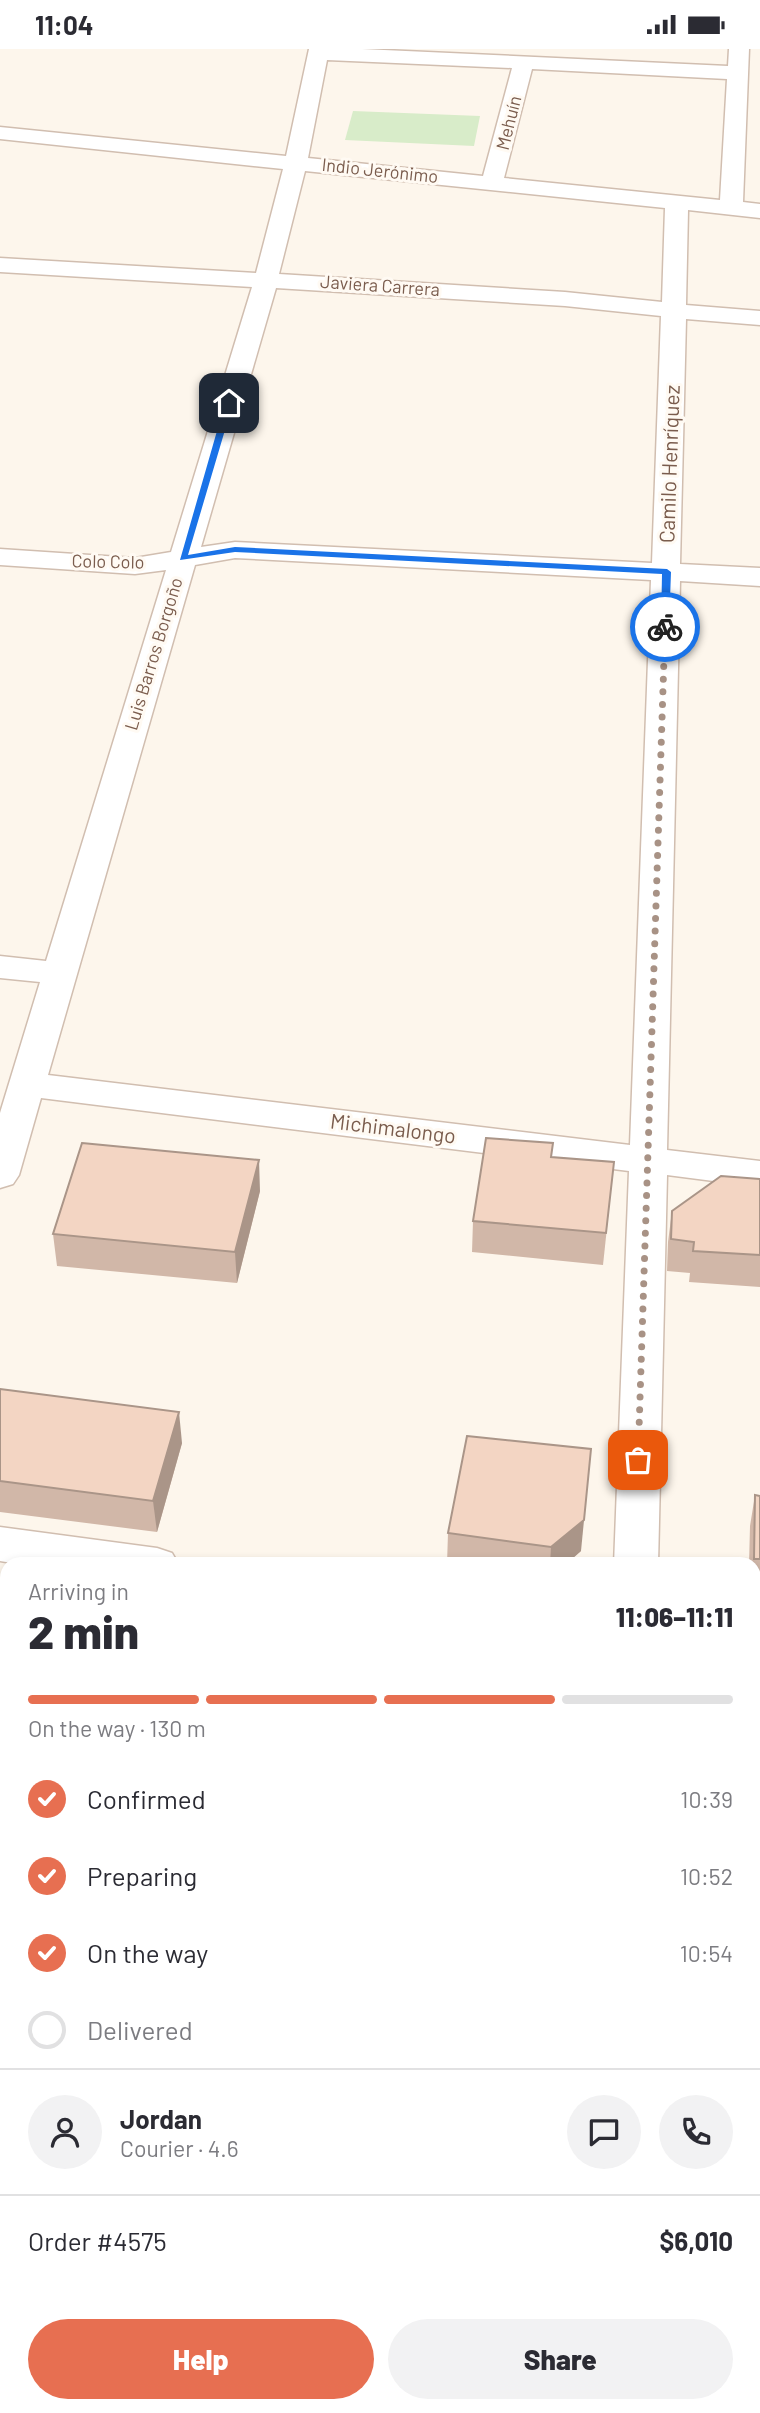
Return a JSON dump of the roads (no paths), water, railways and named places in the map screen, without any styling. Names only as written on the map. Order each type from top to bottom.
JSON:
[{"type":"street","points":[[731,208],[739,49]]},
{"type":"street","points":[[319,51],[738,72]]},
{"type":"street","name":"Luis Barros Borgoño","points":[[0,1175],[266,280],[296,162],[319,51]]},
{"type":"street","name":"Mehuín","points":[[492,183],[524,62]]},
{"type":"street","name":"Indio Jerónimo","points":[[0,132],[760,211]]},
{"type":"street","name":"Camilo Henríquez","points":[[636,1557],[677,202]]},
{"type":"street","name":"Javiera Carrera","points":[[0,265],[640,305],[760,318]]},
{"type":"street","name":"Colo Colo","points":[[0,557],[135,566],[235,550],[760,577]]},
{"type":"street","points":[[0,967],[59,973]]},
{"type":"street","name":"Michimalongo","points":[[26,1084],[760,1174]]},
{"type":"street","points":[[0,1543],[100,1557]]}]
